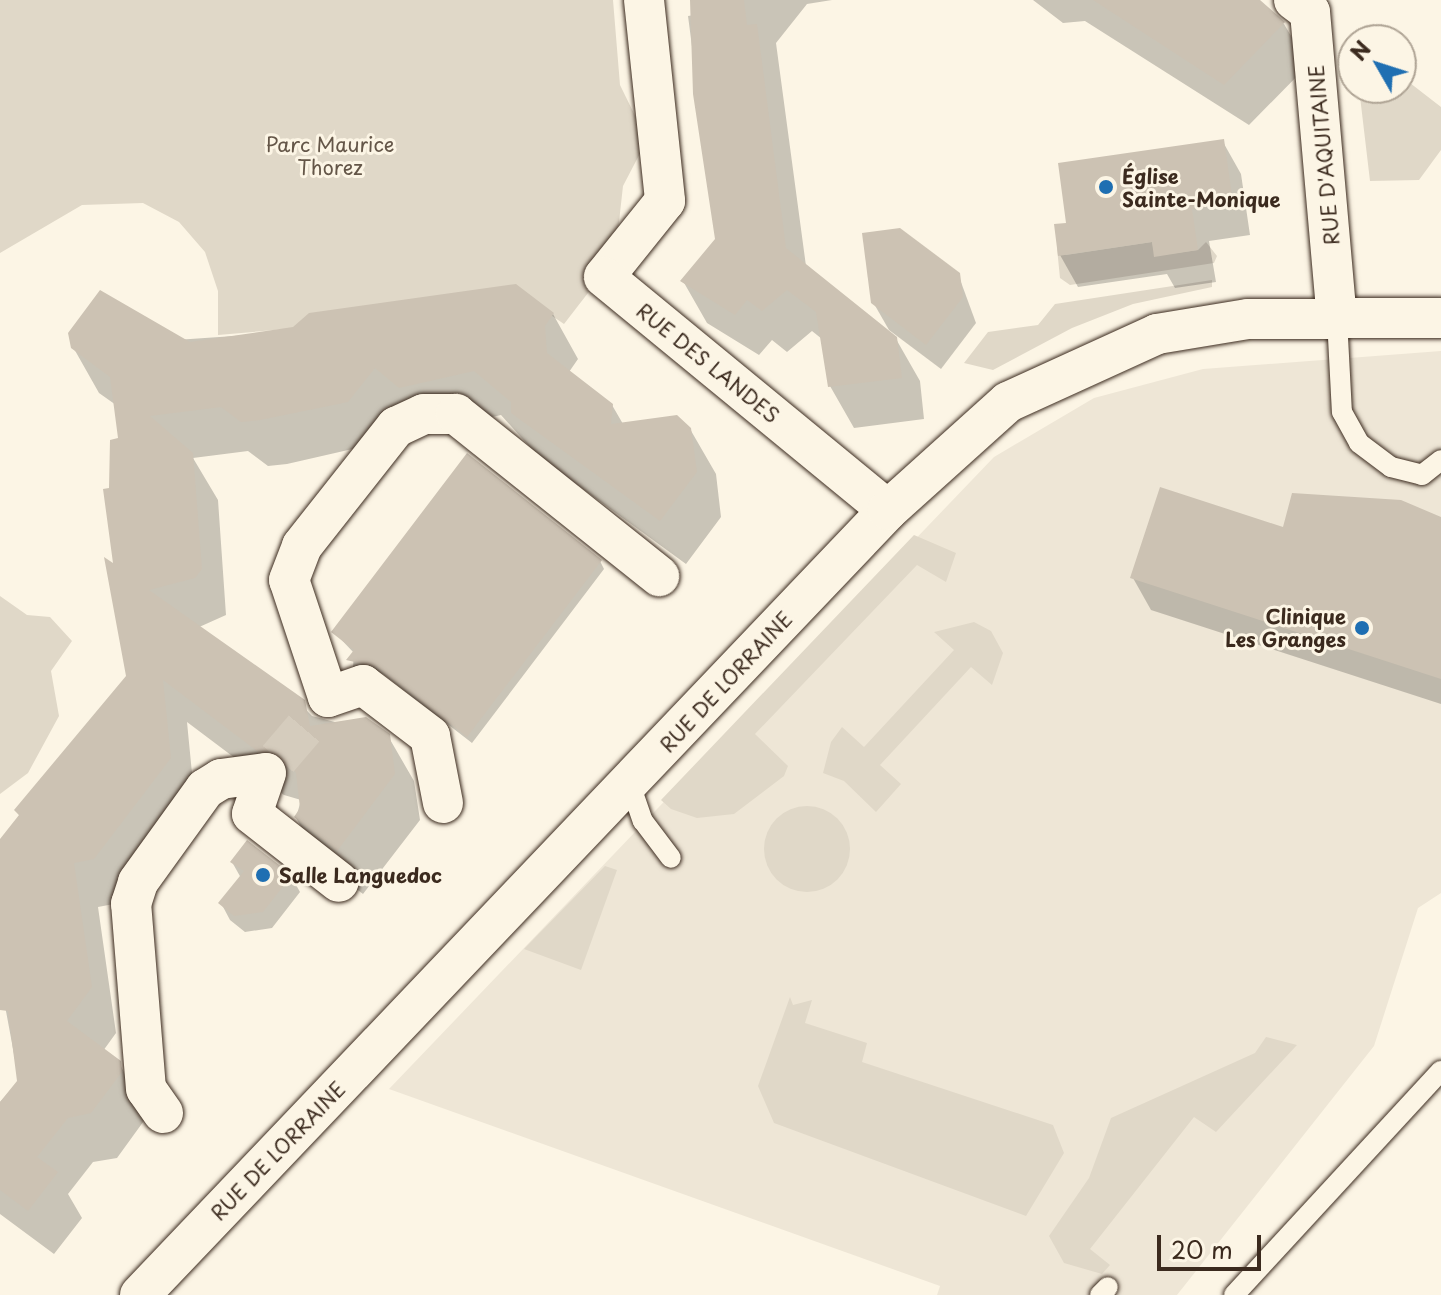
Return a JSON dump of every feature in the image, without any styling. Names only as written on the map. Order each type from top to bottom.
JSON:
[{"type":"street","name":"RUE DES LANDES","points":[[644,0],[665,201],[604,277],[888,510]]},
{"type":"street","name":"RUE D'AQUITAINE","points":[[1294,0],[1310,12],[1337,318]]},
{"type":"street","name":"RUE DE LORRAINE","points":[[140,1295],[888,510],[1008,402],[1073,368],[1157,334],[1248,319],[1441,318]]},
{"type":"street","points":[[443,803],[430,736],[363,685],[320,708],[289,580],[302,546],[396,427],[424,414],[456,414],[659,576]]},
{"type":"street","points":[[163,1113],[146,1089],[131,904],[138,882],[205,789],[221,779],[272,766],[252,814],[339,882]]},
{"type":"lane","points":[[1337,318],[1342,412],[1359,443],[1391,467],[1422,475],[1441,460]]},
{"type":"lane","points":[[630,784],[643,821],[671,858]]},
{"type":"lane","points":[[1234,1295],[1441,1071]]},
{"type":"shaded area","points":[[1441,351],[1441,893],[1418,908],[1374,1046],[1177,1295],[937,1295],[940,1286],[389,1089],[994,457],[1094,398],[1203,369]]},
{"type":"green space","name":"Parc Maurice Thorez","points":[[0,0],[613,0],[620,85],[647,140],[623,186],[615,258],[564,324],[539,307],[218,335],[218,291],[205,252],[179,222],[143,203],[82,205],[0,253]]},
{"type":"green space","points":[[1417,88],[1441,107],[1441,150],[1419,180],[1370,181],[1361,104],[1417,104]]},
{"type":"green space","points":[[1152,242],[1155,256],[1198,250],[1206,242],[1217,256],[1214,263],[1070,285],[1060,278],[1057,248],[1066,255]]},
{"type":"green space","points":[[1212,280],[1212,287],[1133,304],[1072,328],[993,370],[964,363],[988,332],[1038,325],[1055,304]]},
{"type":"green space","points":[[914,535],[956,553],[946,582],[917,565],[755,734],[788,766],[784,776],[734,814],[697,818],[671,809],[661,800]]},
{"type":"green space","points":[[0,596],[27,615],[50,617],[72,641],[51,671],[59,716],[28,773],[0,794]]},
{"type":"green space","points":[[974,622],[991,631],[1003,653],[992,685],[971,667],[880,765],[901,784],[876,812],[844,781],[823,773],[831,742],[842,727],[864,747],[954,650],[934,632]]},
{"type":"green space","points":[[807,806],[831,813],[843,825],[850,849],[843,873],[831,885],[807,892],[783,885],[771,873],[764,849],[771,825],[783,813]]},
{"type":"green space","points":[[605,866],[617,870],[581,970],[524,949]]},
{"type":"green space","points":[[790,997],[793,1005],[812,1000],[805,1023],[867,1043],[862,1062],[1053,1125],[1064,1153],[1026,1216],[774,1123],[758,1086]]},
{"type":"green space","points":[[1266,1037],[1297,1045],[1216,1132],[1194,1117],[1090,1249],[1110,1265],[1102,1274],[1064,1263],[1049,1236],[1089,1178],[1111,1118],[1255,1053]]},
{"type":"building","points":[[690,0],[744,0],[747,25],[757,24],[786,248],[897,337],[902,378],[828,387],[816,312],[787,290],[762,311],[747,300],[735,315],[680,281],[715,239],[693,94]]},
{"type":"building","points":[[1093,0],[1260,0],[1285,22],[1224,85]]},
{"type":"building","name":"Église Sainte-Monique","points":[[1224,139],[1233,203],[1192,209],[1198,250],[1154,257],[1152,242],[1058,256],[1054,224],[1066,223],[1058,163]]},
{"type":"building","points":[[900,228],[960,273],[963,297],[926,345],[871,303],[862,233]]},
{"type":"building","points":[[516,284],[554,313],[545,326],[547,353],[613,404],[611,424],[677,415],[691,428],[697,472],[660,521],[511,413],[511,402],[474,371],[399,388],[375,368],[348,402],[260,420],[241,422],[221,407],[150,416],[193,453],[202,569],[195,578],[149,590],[305,700],[310,726],[366,717],[390,734],[395,774],[337,851],[294,817],[300,808],[296,773],[283,758],[257,751],[163,680],[171,758],[94,859],[74,863],[92,987],[67,1021],[121,1061],[122,1072],[91,1113],[68,1118],[37,1157],[58,1172],[28,1211],[0,1190],[0,1102],[17,1081],[8,1011],[0,1010],[0,839],[19,815],[14,810],[126,676],[104,557],[113,563],[103,489],[109,488],[110,440],[118,438],[110,377],[71,348],[68,333],[100,290],[190,342],[293,327],[309,313]]},
{"type":"building","points":[[467,453],[602,560],[467,737],[377,667],[346,660],[354,650],[331,632]]},
{"type":"building","name":"Clinique Les Granges","points":[[1160,487],[1283,527],[1292,493],[1401,500],[1441,517],[1441,679],[1130,578]]},
{"type":"building","name":"Salle Languedoc","points":[[247,840],[292,875],[263,912],[234,916],[218,903],[244,871],[230,862]]},
{"type":"tunnel","points":[[278,759],[313,718]]},
{"type":"place","name":"Église Sainte-Monique","points":[[1106,187]]},
{"type":"place","name":"Clinique Les Granges","points":[[1362,628]]},
{"type":"place","name":"Salle Languedoc","points":[[263,875]]}]
